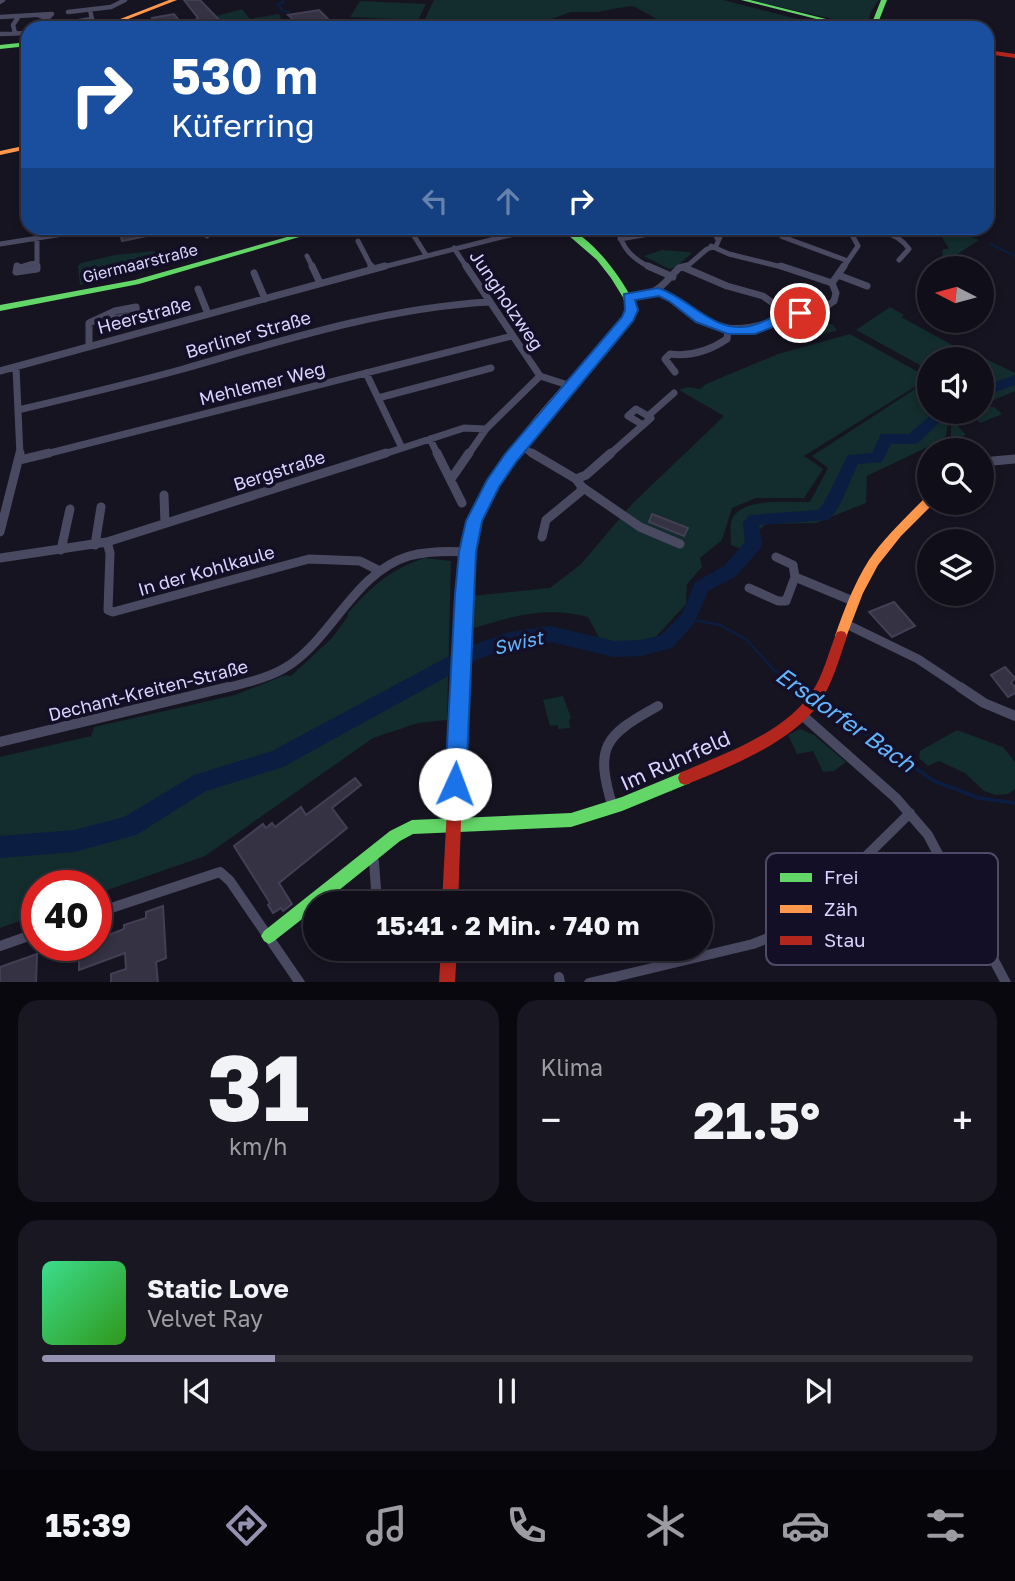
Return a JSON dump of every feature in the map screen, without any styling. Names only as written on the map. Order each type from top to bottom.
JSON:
[{"type":"main road","points":[[124,21],[174,0]]},
{"type":"main road","points":[[730,0],[816,21]]},
{"type":"main road","points":[[744,0],[830,21]]},
{"type":"main road","points":[[106,21],[139,14]]},
{"type":"main road","points":[[0,48],[21,46]]},
{"type":"main road","points":[[994,55],[1015,58]]},
{"type":"main road","points":[[0,153],[21,148]]},
{"type":"main road","name":"Giermaarstraße","points":[[0,308],[136,282],[301,235]]},
{"type":"main road","points":[[451,891],[467,552],[474,521],[486,494],[520,446],[628,318],[631,310],[628,297],[582,240],[574,235]]},
{"type":"main road","name":"Im Ruhrfeld","points":[[269,936],[395,835],[412,827],[570,820],[613,808],[764,740],[805,712],[818,693],[871,562],[917,514]]},
{"type":"main road","points":[[447,982],[448,961]]},
{"type":"street","points":[[76,11],[111,7],[125,0]]},
{"type":"street","points":[[90,10],[95,21]]},
{"type":"street","points":[[0,16],[40,16]]},
{"type":"street","points":[[16,32],[12,25],[19,16]]},
{"type":"street","points":[[0,34],[21,32]]},
{"type":"street","points":[[37,262],[38,235]]},
{"type":"street","points":[[0,244],[57,235]]},
{"type":"street","points":[[413,235],[426,255]]},
{"type":"street","name":"Heerstraße","points":[[0,371],[320,283],[509,235]]},
{"type":"street","points":[[619,235],[635,259],[679,278],[686,272],[685,268],[711,246],[716,246],[723,235]]},
{"type":"street","points":[[620,239],[643,235]]},
{"type":"street","points":[[714,235],[720,237]]},
{"type":"street","points":[[780,235],[848,261]]},
{"type":"street","points":[[832,283],[858,246],[850,235]]},
{"type":"street","points":[[886,235],[903,240],[909,249],[899,260]]},
{"type":"street","points":[[358,241],[373,269]]},
{"type":"street","points":[[711,246],[729,254],[765,261],[832,283]]},
{"type":"street","name":"Jungholzweg","points":[[454,248],[540,376],[571,386]]},
{"type":"street","points":[[307,256],[320,283]]},
{"type":"street","points":[[685,268],[732,288],[763,296],[785,312],[798,313],[827,306],[834,301],[836,293],[832,283]]},
{"type":"street","points":[[254,273],[265,299]]},
{"type":"street","points":[[838,275],[867,286]]},
{"type":"street","points":[[628,297],[653,295],[673,277]]},
{"type":"street","name":"Heerstraße","points":[[198,289],[208,314]]},
{"type":"street","points":[[658,291],[674,298],[701,319],[728,330],[750,331],[782,319],[785,312]]},
{"type":"street","name":"Berliner Straße","points":[[18,410],[159,376],[344,323],[451,304],[489,302]]},
{"type":"street","name":"Heerstraße","points":[[89,346],[89,323],[112,315]]},
{"type":"street","points":[[675,372],[665,359],[670,354],[685,356],[700,352],[727,339],[728,330]]},
{"type":"street","name":"Mehlemer Weg","points":[[20,460],[512,336]]},
{"type":"street","points":[[0,532],[20,460],[16,367]]},
{"type":"street","points":[[378,398],[491,368]]},
{"type":"street","points":[[366,373],[402,448]]},
{"type":"street","points":[[451,479],[486,429],[540,376]]},
{"type":"street","points":[[648,416],[674,393]]},
{"type":"street","points":[[542,537],[546,520],[580,492],[579,483],[586,475],[651,418],[636,409],[628,416],[643,425]]},
{"type":"street","name":"Bergstraße","points":[[0,558],[107,542],[464,428],[486,429]]},
{"type":"street","points":[[430,439],[463,503]]},
{"type":"street","points":[[520,446],[579,483],[640,527],[680,544]]},
{"type":"street","points":[[994,462],[1015,459]]},
{"type":"street","points":[[164,495],[165,523]]},
{"type":"street","points":[[95,545],[101,507]]},
{"type":"street","points":[[61,550],[70,509]]},
{"type":"street","name":"In der Kohlkaule","points":[[107,542],[110,553],[107,610],[113,612],[309,559],[360,561],[380,571]]},
{"type":"street","name":"Dechant-Kreiten-Straße","points":[[0,742],[233,687],[269,675],[293,663],[316,642],[367,580],[380,571],[404,557],[425,552],[467,552]]},
{"type":"street","points":[[749,588],[778,601],[786,601],[795,577],[793,565],[776,557]]},
{"type":"street","points":[[795,577],[853,601]]},
{"type":"street","points":[[846,624],[918,659],[985,703],[1015,716]]},
{"type":"street","points":[[613,808],[604,775],[602,756],[605,746],[624,724],[658,706]]},
{"type":"street","points":[[805,712],[910,813],[928,835],[938,853]]},
{"type":"street","points":[[871,853],[910,813]]},
{"type":"street","points":[[371,855],[376,891]]},
{"type":"street","points":[[112,908],[220,872],[230,881],[300,982]]},
{"type":"street","points":[[0,946],[21,939]]},
{"type":"street","points":[[589,982],[766,939]]},
{"type":"street","points":[[997,965],[1006,982]]},
{"type":"green space","points":[[434,0],[723,0],[806,21],[660,21],[630,6],[597,12],[571,12],[546,21],[424,21]]},
{"type":"green space","points":[[750,0],[879,0],[871,11],[868,21],[841,21]]},
{"type":"green space","points":[[360,1],[426,4],[418,20],[350,17]]},
{"type":"green space","points":[[242,9],[250,19],[279,14],[281,18],[279,21],[220,21],[217,16]]},
{"type":"green space","points":[[941,235],[966,235],[979,240],[955,256],[942,256],[943,249],[949,249]]},
{"type":"green space","points":[[662,250],[692,253],[676,267],[669,269],[644,256]]},
{"type":"green space","points":[[155,251],[152,267],[80,285],[78,266],[81,263],[115,255]]},
{"type":"green space","points":[[890,307],[917,326],[917,333],[930,333],[956,347],[917,347],[917,363],[856,330]]},
{"type":"green space","points":[[806,314],[833,325],[837,330],[809,339],[787,320],[788,315]]},
{"type":"green space","points":[[850,334],[917,371],[917,385],[804,456],[823,469],[804,498],[756,498],[732,508],[722,540],[700,558],[702,567],[687,584],[686,604],[652,641],[602,643],[588,617],[557,612],[529,614],[471,629],[472,596],[550,588],[581,564],[632,504],[724,416],[679,390],[688,387],[700,389],[706,384],[778,354]]},
{"type":"green space","points":[[994,363],[1015,373],[1015,391],[994,400]]},
{"type":"green space","points":[[917,388],[917,424],[948,424],[944,438],[917,438],[917,452],[867,476],[866,503],[816,523],[766,524],[758,531],[756,545],[750,552],[731,545],[731,522],[743,508],[766,503],[810,502],[828,468],[812,456]]},
{"type":"green space","points":[[994,407],[1002,414],[994,417]]},
{"type":"green space","points":[[951,424],[956,424],[966,435],[959,438],[950,438]]},
{"type":"green space","points":[[424,558],[451,561],[447,720],[418,723],[373,738],[205,856],[112,888],[112,870],[21,870],[21,921],[0,928],[0,757],[91,736],[94,727],[235,695],[285,675],[291,676],[333,637],[348,613],[373,587],[400,568]]},
{"type":"green space","points":[[563,696],[571,718],[570,728],[558,729],[558,725],[550,726],[543,700]]},
{"type":"green space","points":[[800,729],[814,735],[846,762],[834,771],[823,772],[813,751],[797,754],[788,735]]},
{"type":"green space","points":[[957,730],[1003,747],[1015,762],[1015,789],[1008,794],[996,795],[984,791],[965,773],[939,761],[928,766],[919,758],[920,751]]},
{"type":"building","points":[[184,0],[200,0],[220,21],[196,21],[198,18]]},
{"type":"building","points":[[319,10],[330,21],[295,21],[288,15]]},
{"type":"building","points":[[174,14],[179,21],[154,21],[152,18]]},
{"type":"building","points":[[121,235],[147,235],[147,236],[122,241]]},
{"type":"building","points":[[652,514],[688,528],[684,536],[649,522]]},
{"type":"building","points":[[894,602],[915,626],[892,637],[869,612]]},
{"type":"building","points":[[1005,667],[1015,678],[1011,683],[1015,687],[1015,693],[1008,697],[991,675]]},
{"type":"building","points":[[355,778],[361,785],[332,808],[347,828],[279,883],[292,904],[283,911],[281,908],[273,913],[268,905],[270,903],[234,846],[263,824],[266,828],[272,823],[275,827],[301,807],[306,815]]},
{"type":"building","points":[[163,906],[166,958],[156,962],[158,982],[111,982],[111,974],[126,969],[125,953],[112,958],[112,934],[124,929],[124,925],[146,918],[146,912]]},
{"type":"building","points":[[21,960],[37,961],[36,982],[0,982],[0,967]]},
{"type":"building","points":[[79,961],[103,961],[79,970]]},
{"type":"waterway","points":[[283,0],[284,2],[277,4],[283,11],[289,12]]},
{"type":"waterway","points":[[966,235],[972,237]]},
{"type":"waterway","points":[[991,244],[1015,256]]},
{"type":"waterway","name":"Swist","points":[[994,388],[1015,380]]},
{"type":"waterway","name":"Swist","points":[[0,847],[74,841],[128,827],[201,782],[276,760],[473,653],[510,640],[551,634],[614,649],[641,648],[666,642],[688,619],[701,587],[730,571],[754,544],[751,523],[755,519],[822,516],[831,509],[834,496],[853,459],[877,458],[886,438],[912,440],[930,424]]},
{"type":"waterway","name":"Ersdorfer Bach","points":[[688,619],[720,625],[747,640],[773,669],[801,689]]},
{"type":"waterway","name":"Ersdorfer Bach","points":[[799,687],[811,696]]},
{"type":"waterway","name":"Ersdorfer Bach","points":[[816,700],[934,781],[979,798],[1015,803]]},
{"type":"traffic: fast","points":[[744,0],[830,21]]},
{"type":"traffic: fast","points":[[876,21],[884,0]]},
{"type":"traffic: fast","points":[[0,47],[21,45]]},
{"type":"traffic: fast","points":[[0,308],[136,282],[301,235]]},
{"type":"traffic: fast","points":[[572,235],[600,258],[627,297]]},
{"type":"traffic: fast","points":[[269,936],[395,836],[412,827],[571,820],[622,804],[685,778]]},
{"type":"traffic: slow","points":[[118,21],[174,0]]},
{"type":"traffic: slow","points":[[0,153],[21,148]]},
{"type":"traffic: slow","points":[[462,636],[464,578],[470,535],[485,498],[540,419],[624,323],[631,310],[627,297]]},
{"type":"traffic: slow","points":[[841,636],[865,576],[885,547],[917,513]]},
{"type":"traffic: jam","points":[[994,53],[1015,56]]},
{"type":"traffic: jam","points":[[451,891],[462,636]]},
{"type":"traffic: jam","points":[[685,778],[766,740],[796,720],[818,693],[841,636]]},
{"type":"traffic: jam","points":[[447,982],[448,961]]},
{"type":"route","points":[[455,784],[467,552],[476,515],[500,471],[628,318],[631,310],[628,297],[653,295],[658,291],[674,298],[711,325],[728,330],[750,331],[782,319],[785,312],[800,313]]}]
